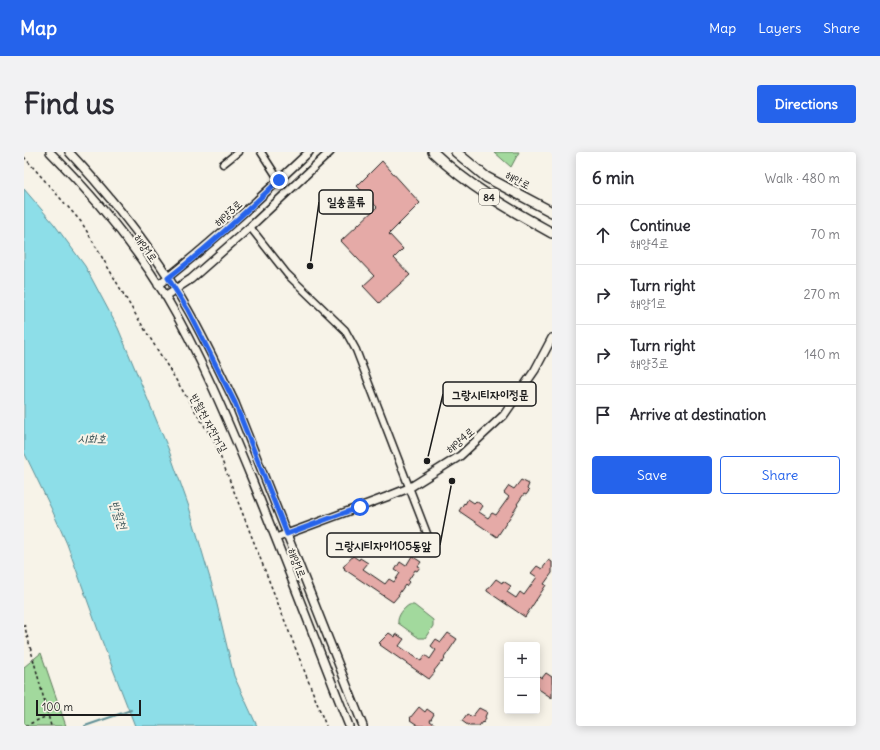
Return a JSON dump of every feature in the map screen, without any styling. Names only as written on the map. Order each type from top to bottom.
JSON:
[{"type":"main road","name":"84","points":[[433,152],[466,182],[500,204],[552,233]]},
{"type":"main road","name":"해안로","points":[[456,152],[486,177],[552,212]]},
{"type":"street","name":"해양1로","points":[[50,152],[101,207],[158,285],[208,378],[276,538],[349,726]]},
{"type":"street","name":"해양1로","points":[[69,152],[114,203],[168,278],[188,310],[235,403],[363,726]]},
{"type":"street","points":[[223,164],[238,152]]},
{"type":"street","points":[[261,152],[279,180]]},
{"type":"street","name":"해양3로","points":[[158,285],[189,262],[239,218],[309,152]]},
{"type":"street","points":[[165,296],[191,279],[250,227],[330,152]]},
{"type":"street","points":[[250,227],[287,274],[345,330],[356,350],[433,549]]},
{"type":"street","name":"해양4로","points":[[276,538],[409,488],[460,456],[504,415],[535,370],[552,338]]},
{"type":"path","name":"반월천 자전거길","points":[[24,157],[82,223],[134,312],[215,444],[326,726]]},
{"type":"path","points":[[24,624],[51,726]]},
{"type":"path","points":[[25,726],[48,715]]},
{"type":"green space","points":[[494,152],[519,152],[511,167]]},
{"type":"green space","points":[[409,605],[414,605],[433,620],[433,626],[425,638],[419,638],[398,623],[401,612]]},
{"type":"green space","points":[[41,653],[66,726],[24,726],[24,667]]},
{"type":"water","name":"시화호","points":[[24,189],[54,224],[85,266],[118,328],[168,448],[189,507],[214,592],[234,676],[257,726],[135,726],[67,544],[24,452]]},
{"type":"building","points":[[382,161],[420,203],[389,234],[403,249],[394,258],[410,275],[379,303],[363,286],[374,276],[341,241],[377,207],[357,186]]},
{"type":"building","points":[[521,480],[529,484],[527,489],[529,491],[526,495],[524,494],[517,504],[518,505],[497,537],[459,511],[468,499],[474,503],[476,501],[483,506],[479,512],[488,518],[492,513],[496,515],[509,497],[504,493],[509,486],[514,489]]},
{"type":"building","points":[[353,556],[368,563],[363,569],[385,584],[389,579],[394,582],[400,573],[395,570],[400,562],[406,566],[412,556],[421,562],[418,566],[420,567],[417,571],[415,570],[408,581],[409,582],[406,586],[405,585],[393,602],[344,569],[345,568],[343,567]]},
{"type":"building","points":[[549,560],[552,562],[552,573],[525,617],[487,591],[496,579],[511,586],[507,592],[516,598],[520,592],[524,595],[537,577],[531,573],[537,566],[542,569]]},
{"type":"building","points":[[389,633],[395,637],[396,634],[404,639],[399,646],[421,661],[425,655],[430,659],[436,650],[431,646],[436,639],[441,642],[448,633],[457,639],[444,658],[445,659],[442,663],[441,662],[429,679],[380,645],[381,644],[379,643]]},
{"type":"building","points":[[546,673],[552,677],[552,698],[540,690],[540,677],[542,678]]},
{"type":"building","points":[[419,707],[425,712],[427,709],[434,714],[430,721],[437,726],[419,726],[410,720]]},
{"type":"building","points":[[479,708],[487,712],[485,717],[486,719],[483,723],[482,722],[479,726],[469,726],[462,721],[467,714],[472,717]]},
{"type":"waterway","points":[[85,726],[131,710]]},
{"type":"place","name":"일송물류","points":[[310,266]]},
{"type":"place","name":"그랑시티자이정문","points":[[427,461]]},
{"type":"place","name":"그랑시티자이105동앞","points":[[452,481]]},
{"type":"route","points":[[279,180],[239,218],[189,262],[168,278],[188,310],[235,403],[287,534],[360,507]]},
{"type":"water label","name":"반월천","points":[[119,515]]}]
